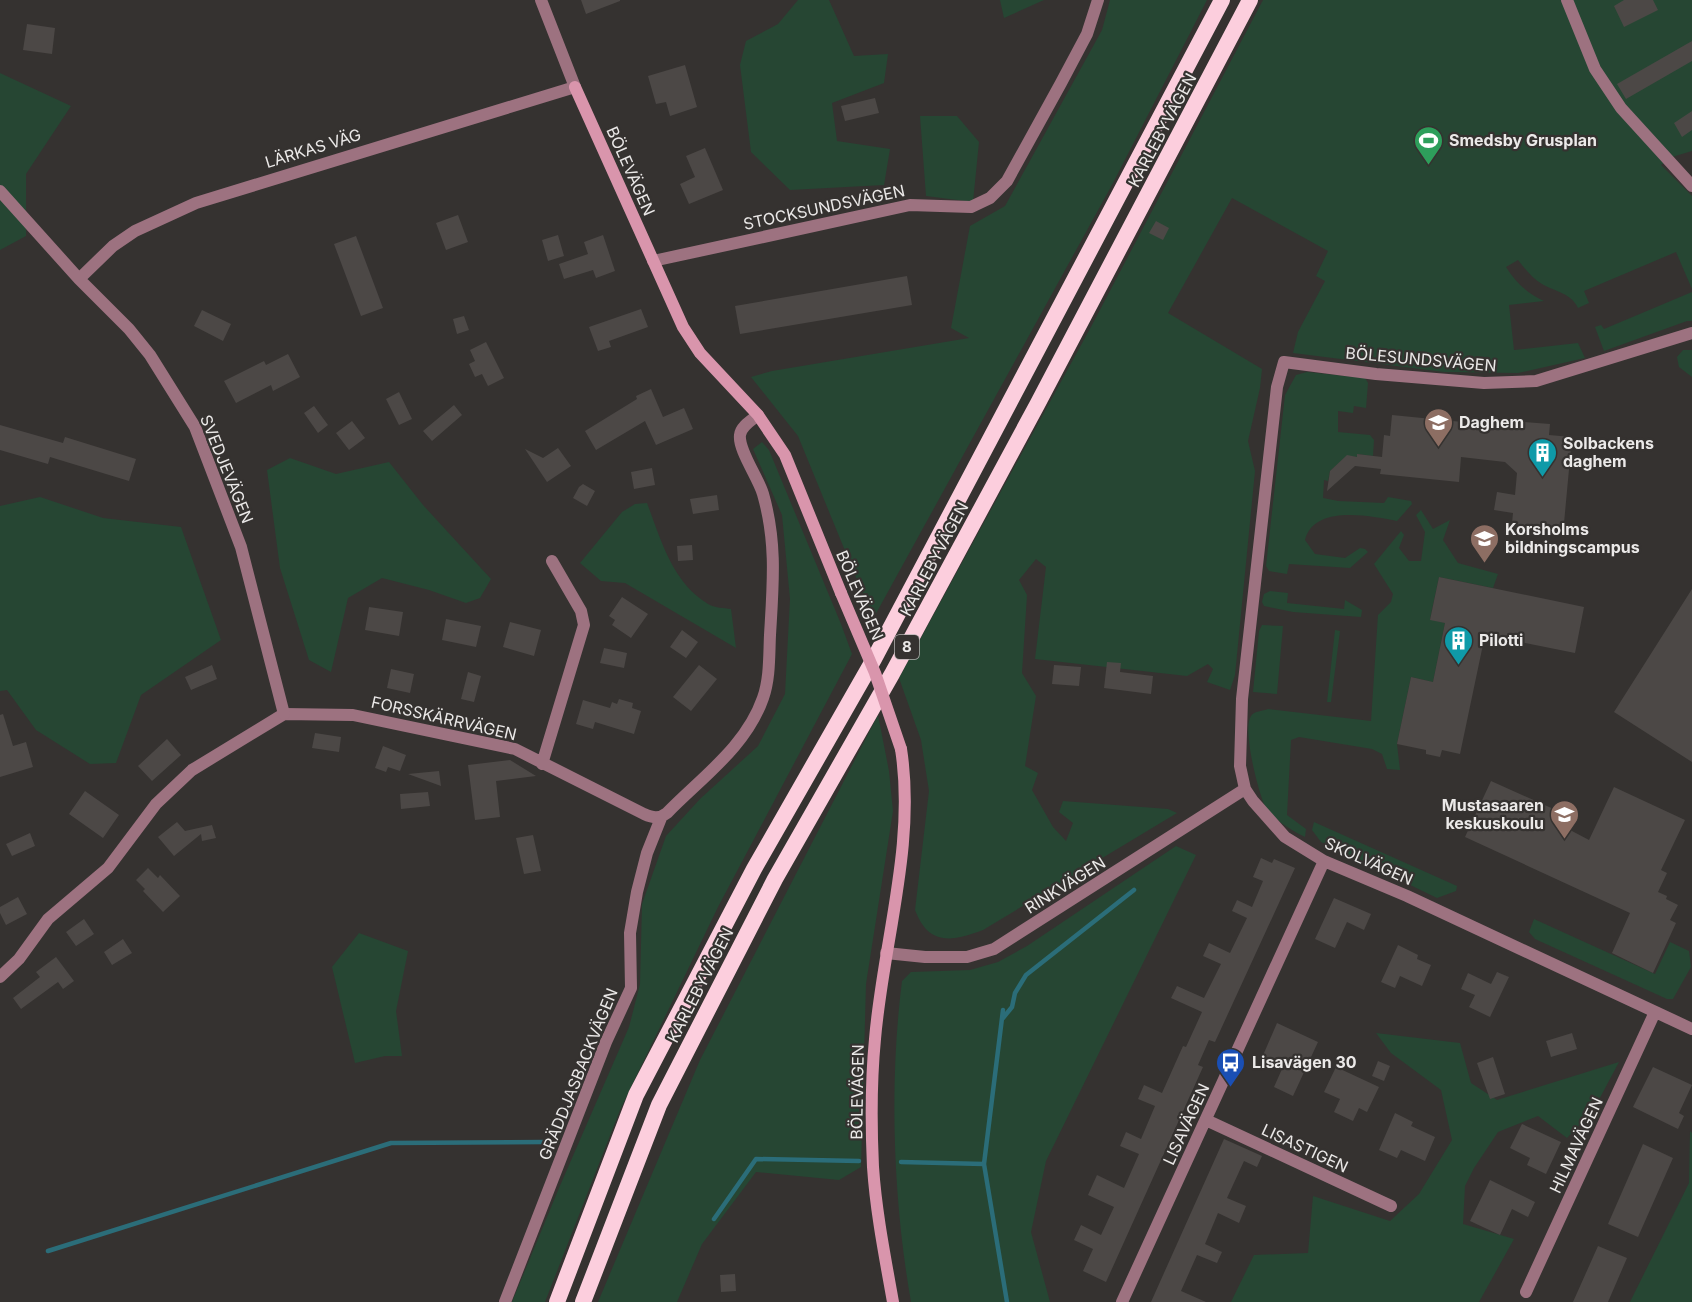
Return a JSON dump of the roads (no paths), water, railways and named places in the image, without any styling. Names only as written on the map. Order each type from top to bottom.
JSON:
[{"type":"highway","name":"KARLEBYVÄGEN","points":[[557,1302],[636,1095],[754,868],[874,659],[1222,0]]},
{"type":"highway","name":"KARLEBYVÄGEN","points":[[583,1302],[664,1095],[775,879],[898,663],[1250,0]]},
{"type":"main road","name":"BÖLEVÄGEN","points":[[575,87],[682,327],[700,353],[758,415],[785,455],[875,673],[902,749],[904,791],[901,855],[875,1039],[873,1167],[892,1302]]},
{"type":"street","name":"BÖLEVÄGEN","points":[[541,0],[575,87]]},
{"type":"street","name":"STOCKSUNDSVÄGEN","points":[[653,261],[910,205],[971,207],[990,198],[1007,181],[1087,34],[1098,0]]},
{"type":"street","points":[[1567,0],[1595,69],[1621,108],[1692,186]]},
{"type":"street","name":"LÄRKAS VÄG","points":[[79,279],[113,246],[135,231],[196,202],[575,87]]},
{"type":"street","name":"SVEDJEVÄGEN","points":[[0,191],[79,279],[129,329],[150,355],[195,427],[240,547],[284,714]]},
{"type":"street","name":"BÖLESUNDSVÄGEN","points":[[1284,362],[1376,374],[1484,383],[1536,381],[1692,333]]},
{"type":"street","name":"SKOLVÄGEN","points":[[1284,362],[1277,387],[1242,699],[1240,766],[1245,789],[1285,837],[1324,861],[1407,896],[1692,1029]]},
{"type":"street","points":[[661,818],[738,743],[754,719],[764,697],[769,666],[774,547],[762,490],[742,448],[740,436],[742,429],[758,415]]},
{"type":"street","points":[[542,764],[584,625],[581,610],[552,561]]},
{"type":"street","points":[[0,977],[19,959],[48,919],[108,868],[156,804],[192,770],[284,714]]},
{"type":"street","name":"FORSSKÄRRVÄGEN","points":[[284,714],[353,715],[515,749],[644,814],[653,818],[661,818]]},
{"type":"street","name":"RINKVÄGEN","points":[[886,953],[925,957],[967,957],[994,949],[1245,789]]},
{"type":"street","name":"GRÄDDJASBACKVÄGEN","points":[[505,1302],[606,1042],[632,988],[630,933],[642,872],[661,818]]},
{"type":"street","name":"LISAVÄGEN","points":[[1122,1302],[1324,861]]},
{"type":"street","name":"HILMAVÄGEN","points":[[1526,1292],[1655,1012]]},
{"type":"street","name":"LISASTIGEN","points":[[1206,1120],[1390,1206]]},
{"type":"waterway","points":[[1003,1018],[1012,1007],[1015,993],[1026,975],[1134,890]]},
{"type":"waterway","points":[[1003,1010],[984,1164],[1007,1302]]},
{"type":"waterway","points":[[48,1251],[391,1143],[545,1142]]},
{"type":"waterway","points":[[714,1219],[756,1159],[859,1161]]},
{"type":"waterway","points":[[901,1162],[984,1164]]},
{"type":"place","name":"Smedsby Grusplan","points":[[1428,166]]},
{"type":"place","name":"Daghem","points":[[1438,448]]},
{"type":"place","name":"Solbackens daghem","points":[[1542,478]]},
{"type":"place","name":"Korsholms bildningscampus","points":[[1484,564]]},
{"type":"place","name":"Pilotti","points":[[1458,666]]},
{"type":"place","name":"Mustasaaren keskuskoulu","points":[[1565,840]]},
{"type":"place","name":"Lisavägen 30","points":[[1231,1088]]}]
